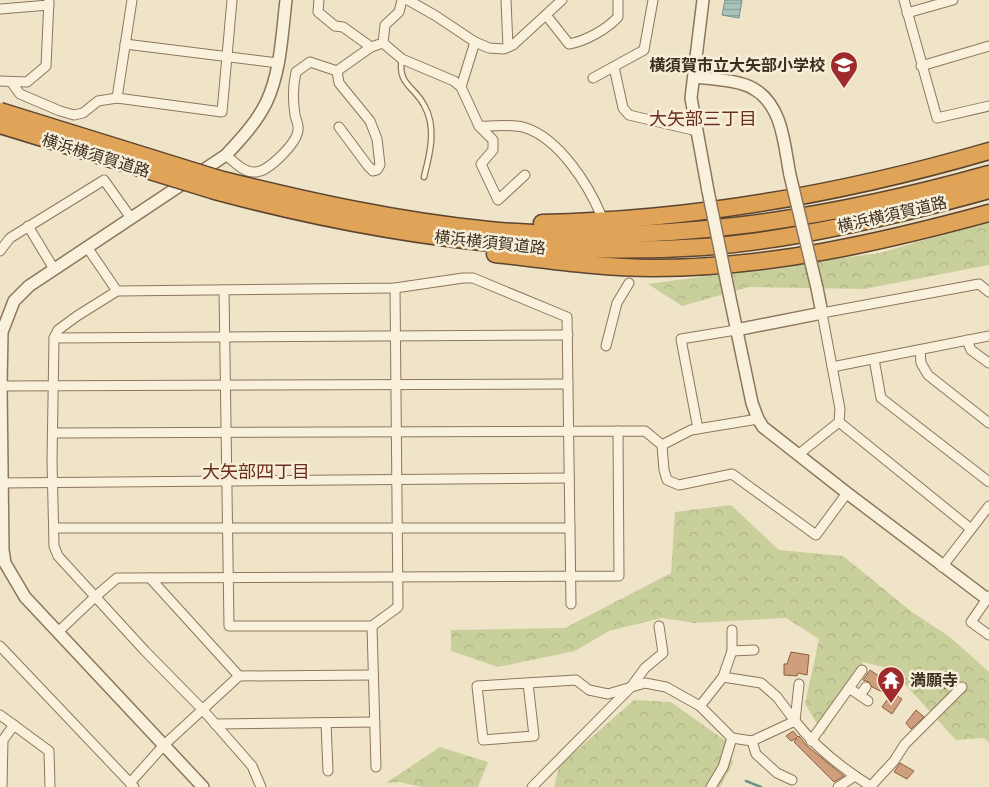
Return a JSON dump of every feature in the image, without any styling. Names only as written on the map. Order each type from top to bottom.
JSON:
[{"type":"highway","name":"横浜横須賀道路","points":[[0,111],[217,185],[267,205],[346,223],[455,240],[582,250],[703,247],[794,236],[863,222],[989,190]]},
{"type":"highway","name":"横浜横須賀道路","points":[[0,125],[217,185],[412,220],[490,230],[551,234],[690,231],[788,220],[844,210],[933,190],[989,174]]},
{"type":"highway","points":[[412,220],[518,224],[597,221],[670,215],[761,202],[836,188],[910,172],[989,151]]},
{"type":"highway","points":[[267,205],[320,224],[488,254],[574,264],[655,268],[734,264],[802,256],[907,235],[989,213]]},
{"type":"street","points":[[117,98],[132,0]]},
{"type":"street","points":[[12,83],[20,94],[74,115],[82,113],[98,101],[117,98],[222,112],[232,0]]},
{"type":"street","points":[[203,787],[25,597],[6,563],[3,550],[1,483],[0,386],[2,332],[14,301],[29,286],[226,155],[250,130],[267,102],[278,62],[286,0]]},
{"type":"street","points":[[319,0],[318,12],[335,26],[343,27],[371,47]]},
{"type":"street","points":[[383,43],[385,25],[399,12],[402,0]]},
{"type":"street","points":[[408,0],[475,42],[489,48],[513,46],[562,0]]},
{"type":"street","points":[[424,0],[429,13]]},
{"type":"street","points":[[506,0],[508,47]]},
{"type":"street","points":[[546,16],[570,44],[578,42],[612,24],[618,17],[618,0]]},
{"type":"street","points":[[593,78],[644,50],[653,0],[645,0]]},
{"type":"street","points":[[703,0],[691,98],[736,330],[752,403],[758,419],[763,426],[847,493],[942,566],[988,598],[971,622],[989,635]]},
{"type":"street","points":[[904,0],[937,118],[989,106]]},
{"type":"street","points":[[907,13],[954,0]]},
{"type":"street","points":[[0,9],[49,2],[46,66],[27,82],[0,82]]},
{"type":"street","points":[[461,87],[475,42]]},
{"type":"street","points":[[337,71],[371,47],[383,43]]},
{"type":"street","points":[[383,43],[402,59],[454,81],[461,87],[480,126],[493,140],[493,150],[481,164],[498,200],[525,175]]},
{"type":"street","points":[[125,44],[278,62]]},
{"type":"street","points":[[921,66],[989,46]]},
{"type":"street","points":[[226,155],[243,170],[256,172],[266,168],[291,147],[296,139],[298,129],[295,113],[296,72],[310,62],[337,71]]},
{"type":"street","points":[[614,67],[623,108],[628,115],[697,132]]},
{"type":"street","points":[[337,71],[339,83],[370,121],[377,139],[380,165],[377,170],[373,171],[368,166],[338,127]]},
{"type":"street","points":[[694,76],[738,83],[754,88],[766,99],[777,116],[817,288],[840,409],[839,422],[799,454]]},
{"type":"street","points":[[480,126],[508,125],[526,128],[549,140],[575,170],[596,202],[601,215]]},
{"type":"street","points":[[0,251],[10,238],[104,180],[131,218]]},
{"type":"street","points":[[28,226],[54,269]]},
{"type":"street","points":[[87,247],[117,291]]},
{"type":"street","points":[[261,787],[252,766],[203,710],[145,651],[58,556],[54,546],[54,338],[58,330],[117,291],[395,288],[473,278],[567,317],[571,604]]},
{"type":"street","points":[[698,429],[681,339],[989,281]]},
{"type":"street","points":[[606,346],[617,303],[629,283]]},
{"type":"street","points":[[978,284],[989,292]]},
{"type":"street","points":[[224,290],[229,626],[372,626],[398,607],[395,288]]},
{"type":"street","points":[[54,338],[568,335]]},
{"type":"street","points":[[832,367],[989,336]]},
{"type":"street","points":[[967,340],[971,350],[989,364]]},
{"type":"street","points":[[920,350],[921,363],[928,375],[989,423]]},
{"type":"street","points":[[874,359],[881,398],[989,482]]},
{"type":"street","points":[[0,386],[568,384]]},
{"type":"street","points":[[662,445],[691,430],[758,419]]},
{"type":"street","points":[[839,422],[971,529]]},
{"type":"street","points":[[58,632],[117,578],[619,576],[618,431]]},
{"type":"street","points":[[53,434],[645,431],[662,445],[664,470],[667,480],[679,485],[732,474],[816,535],[847,493]]},
{"type":"street","points":[[1,483],[569,478]]},
{"type":"street","points":[[942,566],[989,506]]},
{"type":"street","points":[[54,528],[570,528]]},
{"type":"street","points":[[150,578],[239,676]]},
{"type":"street","points":[[372,626],[376,768]]},
{"type":"street","points":[[532,787],[631,687],[645,668],[663,653],[659,626]]},
{"type":"street","points":[[700,706],[723,676],[732,651],[732,630]]},
{"type":"street","points":[[0,646],[132,785],[164,746],[239,676],[373,674]]},
{"type":"street","points":[[732,651],[754,650]]},
{"type":"street","points":[[811,741],[862,670]]},
{"type":"street","points":[[723,676],[761,683],[777,697],[811,741],[871,787],[894,761],[905,744],[962,687]]},
{"type":"street","points":[[528,683],[534,736],[483,740],[477,686],[576,680],[588,690],[608,694],[646,683],[666,687],[700,706],[732,738],[752,741],[795,721]]},
{"type":"street","points":[[795,721],[799,684]]},
{"type":"street","points":[[860,695],[866,687]]},
{"type":"street","points":[[849,688],[868,701]]},
{"type":"street","points":[[0,715],[49,751],[50,787]]},
{"type":"street","points":[[326,722],[328,771]]},
{"type":"street","points":[[215,724],[375,722]]},
{"type":"street","points":[[2,787],[3,740],[14,725]]},
{"type":"street","points":[[712,787],[723,767],[732,738]]},
{"type":"street","points":[[752,741],[756,754],[777,773],[792,780]]},
{"type":"street","points":[[838,787],[855,776]]},
{"type":"lane","points":[[402,59],[400,68],[402,79],[424,105],[432,128],[429,158],[424,177]]},
{"type":"green space","points":[[989,221],[989,265],[864,289],[749,287],[682,306],[648,284],[880,253]]},
{"type":"green space","points":[[731,505],[779,550],[843,556],[912,612],[950,637],[989,672],[989,743],[984,738],[956,740],[891,669],[863,662],[824,735],[805,704],[819,639],[786,618],[694,623],[662,618],[609,631],[575,651],[498,667],[451,651],[451,630],[565,628],[671,573],[675,512]]},
{"type":"green space","points":[[634,700],[671,702],[727,742],[733,763],[720,787],[554,787],[559,766]]},
{"type":"green space","points":[[440,747],[488,762],[478,787],[421,787],[399,782],[386,783]]},
{"type":"water","points":[[725,0],[742,0],[739,18],[722,15]]},
{"type":"building","points":[[791,652],[809,655],[807,675],[798,673],[797,676],[784,675],[784,664],[787,664]]},
{"type":"building","points":[[870,670],[892,685],[887,694],[872,687],[869,682],[863,680]]},
{"type":"building","points":[[946,671],[956,678],[945,689],[937,680]]},
{"type":"building","points":[[892,693],[902,699],[892,714],[882,707]]},
{"type":"building","points":[[916,710],[924,717],[911,729],[906,723]]},
{"type":"building","points":[[793,731],[807,746],[844,776],[834,782],[794,742],[797,738],[791,741],[786,736]]},
{"type":"building","points":[[900,763],[914,771],[907,779],[894,772]]},
{"type":"waterway","points":[[746,781],[761,787]]},
{"type":"place","name":"横須賀市立大矢部小学校","points":[[844,89]]},
{"type":"place","name":"満願寺","points":[[891,704]]},
{"type":"district","name":"大矢部三丁目","points":[[703,119]]},
{"type":"district","name":"大矢部四丁目","points":[[256,472]]}]
